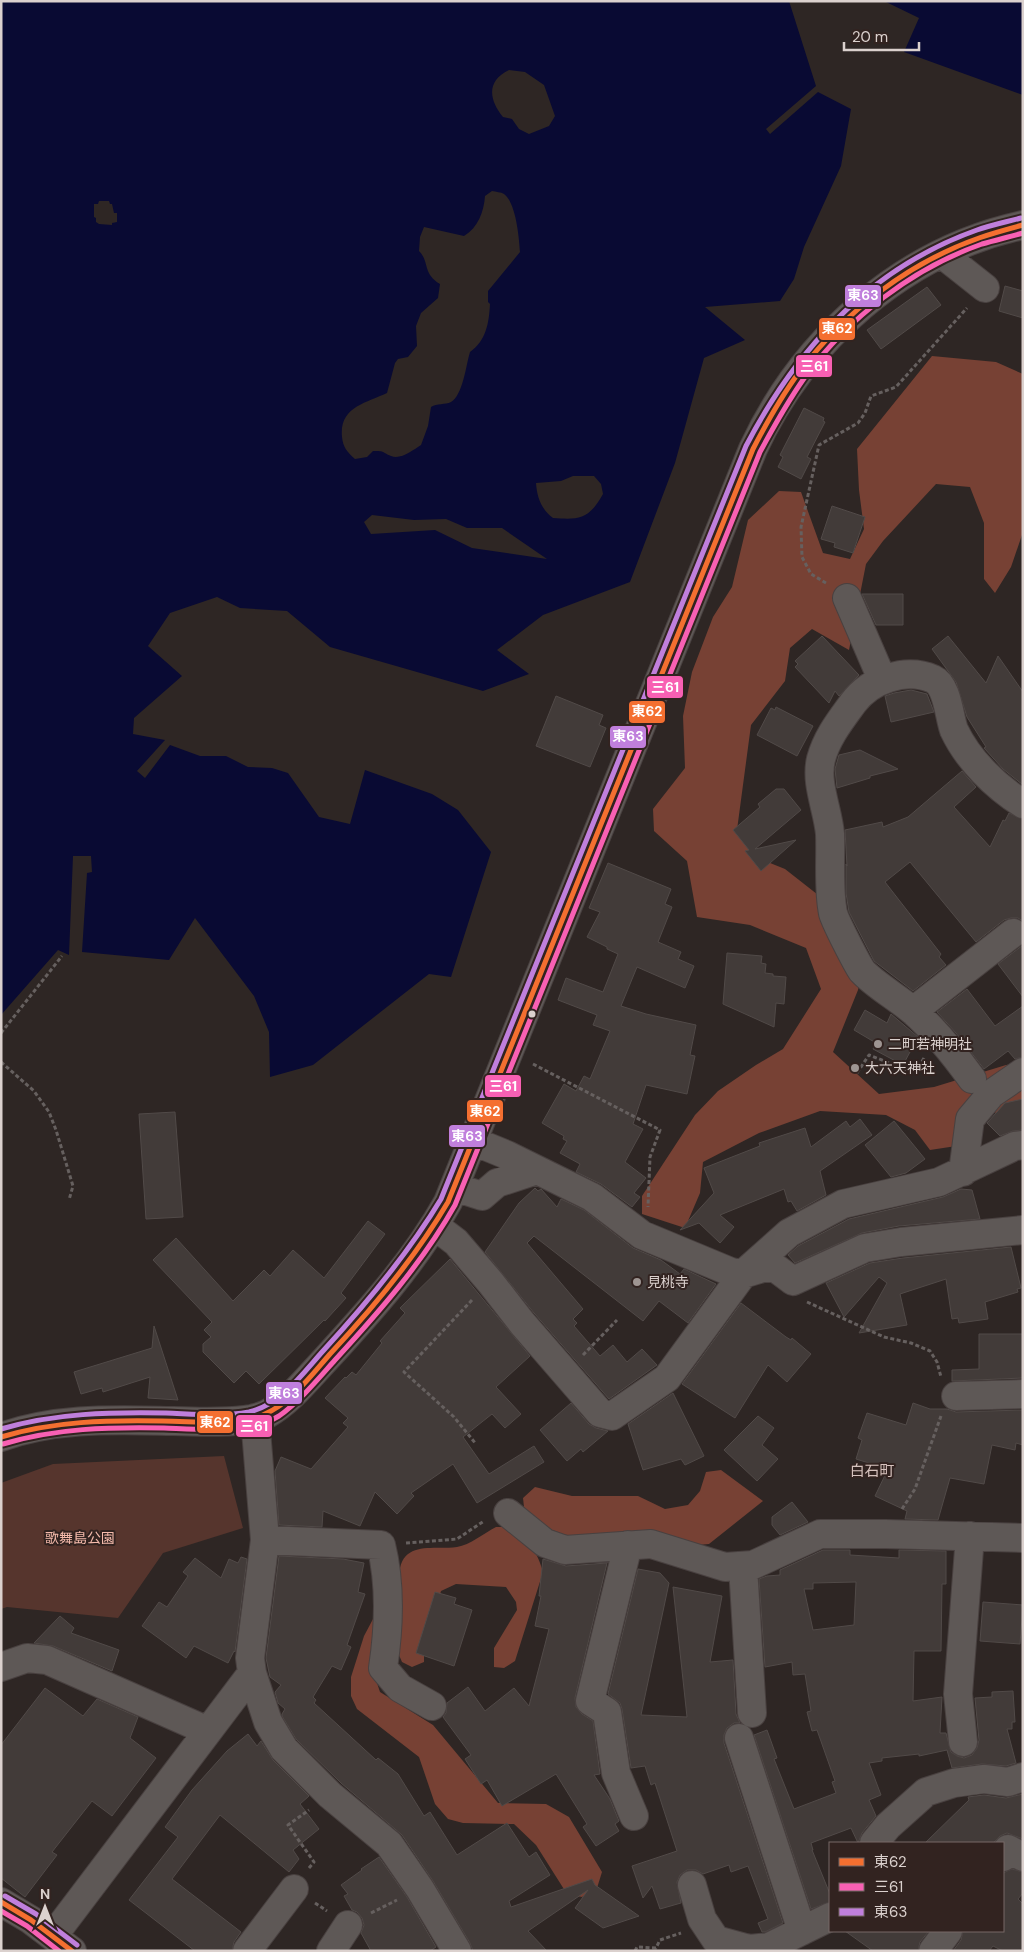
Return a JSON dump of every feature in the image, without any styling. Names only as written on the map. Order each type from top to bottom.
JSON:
[{"type":"street","points":[[1,1437],[38,1426],[64,1421],[225,1422],[255,1418],[267,1414],[297,1389],[398,1277],[435,1226],[454,1186],[510,1052],[753,449],[771,412],[812,353],[847,319],[887,286],[942,254],[975,239],[1023,225]]},
{"type":"street","points":[[942,254],[985,288]]},
{"type":"street","points":[[847,598],[882,679]]},
{"type":"street","points":[[972,1079],[948,1045],[913,1011],[862,970],[833,915],[830,832],[819,773],[821,760],[832,732],[856,699],[870,686],[882,679],[920,674],[936,680],[948,701],[953,728],[964,750],[989,778],[1023,804]]},
{"type":"street","points":[[913,1011],[1012,933]]},
{"type":"street","points":[[963,1172],[970,1119],[991,1094],[1023,1072]]},
{"type":"street","points":[[473,1141],[592,1197],[642,1236],[731,1272],[743,1274],[766,1267],[777,1269],[793,1281],[865,1248],[901,1242],[1023,1230]]},
{"type":"street","points":[[435,1226],[456,1242],[522,1323],[600,1413],[612,1416],[666,1378],[743,1274],[789,1233],[843,1204],[939,1182],[1015,1146],[1023,1145]]},
{"type":"street","points":[[454,1186],[482,1196],[497,1183],[537,1170]]},
{"type":"street","points":[[956,1396],[1023,1394]]},
{"type":"street","points":[[255,1418],[265,1540],[250,1658],[252,1673],[268,1722],[284,1749],[330,1795],[389,1844],[420,1889],[457,1951]]},
{"type":"street","points":[[508,1513],[544,1542],[565,1550],[651,1544],[725,1568],[754,1565],[820,1534],[1023,1538]]},
{"type":"street","points":[[963,1742],[958,1694],[970,1536]]},
{"type":"street","points":[[265,1540],[381,1545],[386,1566],[388,1631],[383,1668],[400,1688],[432,1706]]},
{"type":"street","points":[[628,1545],[590,1701],[607,1712],[616,1773],[634,1816]]},
{"type":"street","points":[[743,1567],[752,1713]]},
{"type":"street","points":[[1,1666],[27,1658],[46,1660],[208,1731]]},
{"type":"street","points":[[1,1902],[63,1943],[208,1731],[252,1673]]},
{"type":"street","points":[[739,1738],[802,1931]]},
{"type":"street","points":[[875,1842],[888,1826],[926,1792],[954,1783],[984,1779],[1008,1782],[1023,1777]]},
{"type":"street","points":[[1004,1855],[1008,1849],[1023,1857]]},
{"type":"street","points":[[692,1885],[702,1919],[716,1940],[749,1949],[770,1947],[829,1918]]},
{"type":"street","points":[[247,1951],[294,1890]]},
{"type":"street","points":[[331,1951],[348,1925]]},
{"type":"street","points":[[933,1951],[947,1932]]},
{"type":"path","points":[[847,598],[811,574],[802,557],[801,527],[819,444],[858,423],[865,413],[871,396],[896,387],[985,288]]},
{"type":"path","points":[[1,1033],[62,956]]},
{"type":"path","points":[[510,1052],[660,1130],[650,1158],[648,1212],[642,1236]]},
{"type":"path","points":[[857,1073],[869,1054],[915,1073],[925,1057],[932,1060]]},
{"type":"path","points":[[1,1062],[25,1082],[49,1112],[73,1186],[69,1200]]},
{"type":"path","points":[[793,1281],[809,1304],[884,1337],[911,1343],[930,1351]]},
{"type":"path","points":[[476,1444],[454,1417],[404,1372],[471,1301],[491,1283]]},
{"type":"path","points":[[565,1372],[618,1320]]},
{"type":"path","points":[[885,1534],[915,1489],[943,1411],[956,1396]]},
{"type":"path","points":[[381,1545],[457,1539],[500,1510],[508,1513]]},
{"type":"path","points":[[330,1795],[288,1825],[314,1862],[294,1890],[348,1925],[420,1889]]},
{"type":"path","points":[[635,1951],[637,1947],[656,1948],[660,1940],[681,1934]]},
{"type":"green space","name":"歌舞島公園","points":[[224,1456],[243,1528],[163,1553],[118,1618],[7,1607],[1,1609],[1,1483],[53,1464]]},
{"type":"shaded area","points":[[1,1],[789,1],[816,86],[766,129],[770,134],[818,92],[851,109],[841,166],[804,247],[794,279],[780,301],[705,307],[745,340],[704,358],[675,463],[630,582],[543,615],[497,650],[529,674],[483,691],[330,647],[287,611],[240,608],[217,597],[170,613],[148,646],[182,676],[134,718],[133,734],[165,740],[137,771],[145,778],[170,745],[200,756],[226,756],[248,767],[272,768],[288,773],[319,817],[350,824],[365,770],[432,794],[458,810],[491,852],[451,977],[429,974],[313,1065],[270,1077],[269,1032],[254,996],[195,918],[169,960],[82,952],[87,873],[92,872],[91,856],[73,856],[69,955],[58,950],[1,1015]],"holes":[[[509,70],[525,72],[544,85],[555,116],[549,126],[529,134],[519,129],[512,119],[503,117],[495,104],[492,91],[493,85],[502,74]],[[492,191],[503,193],[508,198],[514,212],[520,252],[488,291],[488,302],[490,304],[486,331],[480,343],[470,352],[464,379],[458,393],[451,402],[431,407],[428,426],[421,445],[399,457],[373,451],[367,457],[355,459],[343,444],[342,427],[345,419],[349,413],[363,403],[387,393],[395,363],[398,359],[408,357],[417,346],[416,326],[421,313],[438,298],[440,284],[428,272],[419,251],[420,237],[424,227],[464,236],[477,224],[485,196]],[[99,201],[109,201],[112,204],[114,213],[117,213],[117,222],[112,223],[112,225],[96,222],[94,204],[98,204]],[[573,476],[594,476],[601,484],[603,494],[593,509],[583,516],[570,519],[553,518],[545,511],[540,502],[536,483],[561,481]],[[372,515],[414,520],[446,519],[467,528],[502,528],[547,559],[472,548],[435,530],[371,534],[364,522]]]},
{"type":"shaded area","points":[[884,1],[1023,1],[1023,95],[904,52],[919,18]]},
{"type":"shaded area","points":[[932,356],[996,362],[1023,374],[1023,532],[1011,567],[995,593],[984,579],[984,523],[970,487],[936,484],[883,541],[866,564],[849,650],[812,629],[790,648],[785,681],[751,725],[737,830],[755,857],[785,869],[836,909],[864,963],[858,990],[833,1052],[879,1094],[934,1087],[1006,1065],[1023,1063],[1023,1105],[987,1115],[976,1143],[930,1150],[915,1130],[886,1115],[820,1111],[759,1133],[703,1162],[700,1193],[685,1228],[642,1214],[642,1196],[695,1115],[718,1091],[783,1049],[821,989],[806,948],[750,925],[697,917],[687,861],[654,831],[653,809],[685,768],[683,716],[692,672],[713,617],[732,587],[748,520],[779,491],[801,492],[823,553],[850,559],[864,529],[859,490],[857,449]]},
{"type":"shaded area","points":[[721,1470],[763,1501],[709,1544],[698,1545],[568,1536],[542,1526],[524,1507],[523,1498],[535,1487],[572,1496],[638,1496],[665,1509],[688,1505],[700,1491],[706,1472]]},
{"type":"shaded area","points":[[496,1527],[508,1527],[520,1533],[531,1545],[543,1572],[515,1661],[504,1668],[494,1667],[494,1648],[517,1610],[516,1602],[506,1587],[456,1584],[441,1591],[424,1648],[424,1662],[412,1667],[402,1662],[396,1648],[400,1568],[403,1559],[415,1550],[423,1548],[462,1546]]},
{"type":"shaded area","points":[[379,1616],[375,1677],[380,1692],[433,1725],[498,1803],[546,1804],[569,1817],[602,1872],[597,1888],[582,1897],[567,1894],[536,1845],[514,1824],[463,1823],[448,1819],[435,1804],[419,1757],[357,1709],[351,1696],[351,1677],[364,1636],[373,1619]]},
{"type":"building","points":[[1005,286],[1023,291],[1023,318],[999,311]]},
{"type":"building","points":[[927,287],[941,305],[881,349],[867,330]]},
{"type":"building","points":[[804,408],[824,418],[823,421],[825,422],[807,457],[811,459],[801,479],[778,467],[783,457],[780,455]]},
{"type":"building","points":[[832,506],[865,517],[853,553],[834,547],[835,543],[821,539]]},
{"type":"building","points":[[862,594],[903,594],[903,625],[876,625]]},
{"type":"building","points":[[822,636],[859,675],[839,696],[835,691],[829,703],[795,667],[798,664],[795,661]]},
{"type":"building","points":[[948,636],[986,683],[998,656],[1023,692],[1023,785],[1003,769],[984,748],[986,747],[967,717],[956,682],[932,649]]},
{"type":"building","points":[[911,690],[927,694],[934,712],[891,722],[885,696]]},
{"type":"building","points":[[556,696],[603,715],[599,725],[606,728],[590,767],[536,746]]},
{"type":"building","points":[[776,707],[813,726],[797,756],[757,735],[771,708],[775,710]]},
{"type":"building","points":[[860,750],[898,769],[870,776],[870,778],[837,788],[835,769],[839,755]]},
{"type":"building","points":[[962,771],[976,787],[954,807],[990,847],[1003,820],[1005,821],[1009,813],[1023,819],[1023,921],[1018,918],[1004,920],[976,942],[910,862],[885,882],[941,954],[939,957],[946,965],[913,991],[874,961],[849,912],[846,893],[845,830],[882,822],[883,827],[908,817]]},
{"type":"building","points":[[776,789],[784,789],[801,810],[755,849],[796,840],[761,871],[745,851],[749,850],[733,830],[760,807],[758,804]]},
{"type":"building","points":[[608,863],[671,889],[665,904],[672,907],[658,942],[681,952],[678,959],[694,966],[685,988],[637,967],[621,1006],[646,1014],[696,1025],[690,1055],[695,1056],[687,1094],[646,1085],[633,1124],[643,1129],[625,1162],[646,1178],[634,1193],[640,1197],[632,1207],[601,1184],[576,1172],[580,1164],[560,1153],[567,1141],[563,1139],[564,1136],[542,1123],[564,1084],[576,1091],[584,1076],[590,1079],[610,1031],[593,1025],[597,1015],[558,1000],[566,978],[603,992],[618,954],[587,937],[600,912],[589,908]]},
{"type":"building","points":[[1023,945],[1023,997],[998,964]]},
{"type":"building","points":[[727,953],[762,956],[761,963],[766,964],[765,973],[786,977],[784,1004],[776,1003],[774,1027],[723,1004]]},
{"type":"building","points":[[967,989],[995,1026],[1023,1006],[1023,1057],[1015,1059],[1008,1051],[984,1069],[937,1012]]},
{"type":"building","name":"二町若神明社","points":[[865,1010],[887,1023],[891,1014],[918,1037],[903,1065],[873,1049],[876,1043],[854,1030]]},
{"type":"building","points":[[1023,1099],[1023,1130],[1013,1131],[1000,1136],[987,1123],[1005,1103]]},
{"type":"building","points":[[175,1112],[183,1217],[146,1219],[139,1114]]},
{"type":"building","points":[[860,1119],[872,1135],[820,1171],[826,1195],[797,1211],[791,1201],[788,1202],[784,1189],[720,1215],[734,1227],[720,1243],[699,1223],[680,1230],[714,1193],[704,1168],[760,1146],[759,1143],[805,1128],[811,1147],[846,1121],[850,1127]]},
{"type":"building","points":[[894,1121],[925,1159],[906,1173],[891,1177],[865,1145]]},
{"type":"building","points":[[535,1188],[538,1191],[541,1189],[557,1207],[561,1199],[584,1210],[633,1248],[661,1260],[680,1274],[684,1269],[716,1284],[688,1323],[659,1301],[643,1321],[534,1236],[527,1243],[583,1309],[573,1319],[577,1323],[574,1326],[600,1356],[613,1345],[627,1362],[642,1349],[657,1365],[609,1399],[534,1313],[485,1252],[519,1203]]},
{"type":"building","points":[[961,1189],[972,1190],[980,1219],[899,1226],[862,1233],[795,1263],[788,1255],[798,1246],[849,1219],[943,1197]]},
{"type":"building","points":[[368,1221],[385,1234],[341,1293],[346,1298],[325,1321],[259,1384],[246,1371],[234,1383],[203,1352],[203,1344],[211,1337],[204,1330],[212,1322],[153,1260],[176,1238],[233,1301],[264,1270],[270,1276],[293,1250],[324,1278]]},
{"type":"building","points":[[1011,1247],[1021,1288],[1017,1289],[1018,1292],[985,1302],[988,1319],[959,1323],[958,1318],[952,1319],[946,1279],[900,1294],[907,1325],[859,1333],[887,1283],[879,1277],[844,1317],[826,1283],[870,1263]]},
{"type":"building","points":[[450,1259],[530,1356],[496,1387],[521,1414],[505,1428],[492,1414],[463,1437],[489,1474],[534,1446],[544,1462],[477,1503],[453,1464],[411,1493],[414,1496],[397,1514],[375,1492],[360,1526],[323,1511],[322,1527],[279,1525],[275,1471],[281,1457],[311,1469],[348,1427],[343,1423],[348,1418],[325,1398],[345,1377],[352,1372],[356,1375],[382,1343],[380,1341],[405,1313],[400,1308]]},
{"type":"building","points":[[741,1303],[786,1337],[791,1340],[792,1338],[811,1354],[787,1382],[768,1365],[735,1418],[682,1384]]},
{"type":"building","points":[[154,1326],[178,1400],[148,1398],[150,1377],[103,1392],[102,1388],[81,1394],[74,1372],[152,1348]]},
{"type":"building","points":[[979,1334],[1023,1334],[1023,1378],[952,1381],[952,1370],[979,1369]]},
{"type":"building","points":[[673,1393],[704,1456],[685,1465],[681,1459],[643,1470],[628,1424]]},
{"type":"building","points":[[571,1403],[589,1424],[608,1431],[583,1452],[581,1449],[567,1461],[540,1430]]},
{"type":"building","points":[[913,1403],[930,1409],[947,1409],[956,1412],[1023,1410],[1023,1445],[1016,1443],[1015,1450],[992,1445],[984,1484],[950,1478],[938,1520],[905,1519],[907,1511],[875,1496],[888,1469],[856,1459],[862,1440],[858,1438],[867,1413],[906,1425]]},
{"type":"building","points":[[758,1416],[774,1428],[762,1445],[778,1459],[757,1481],[724,1450]]},
{"type":"building","points":[[792,1502],[808,1522],[780,1535],[772,1525],[772,1517]]},
{"type":"building","points":[[823,1550],[850,1550],[850,1555],[899,1558],[899,1550],[946,1551],[946,1584],[942,1584],[941,1651],[914,1651],[913,1701],[942,1697],[940,1733],[946,1733],[951,1752],[964,1758],[972,1755],[977,1748],[979,1740],[975,1698],[992,1697],[992,1692],[1013,1691],[1015,1722],[1012,1722],[1012,1729],[1007,1729],[1016,1763],[1006,1766],[982,1764],[952,1768],[947,1750],[919,1756],[919,1754],[882,1758],[882,1761],[869,1763],[881,1795],[869,1800],[876,1816],[862,1833],[858,1842],[851,1828],[811,1843],[829,1892],[829,1902],[811,1909],[754,1735],[767,1730],[777,1758],[774,1759],[794,1809],[836,1793],[832,1782],[835,1781],[817,1730],[812,1731],[807,1712],[811,1711],[805,1674],[793,1675],[792,1662],[765,1667],[759,1579],[780,1575],[780,1570]],"holes":[[[856,1582],[854,1625],[813,1630],[804,1589],[813,1589],[813,1583]]]},
{"type":"building","points":[[279,1556],[343,1559],[364,1563],[358,1592],[365,1594],[347,1645],[351,1647],[341,1670],[332,1666],[313,1697],[316,1700],[314,1703],[376,1760],[378,1758],[398,1774],[424,1816],[430,1812],[457,1855],[507,1823],[529,1857],[536,1852],[550,1875],[509,1901],[511,1907],[592,1879],[595,1885],[639,1916],[603,1928],[575,1908],[588,1890],[528,1931],[547,1951],[473,1951],[433,1881],[402,1835],[341,1783],[296,1739],[282,1716],[285,1709],[278,1703],[275,1692],[281,1685],[270,1677],[266,1658]]},
{"type":"building","points":[[241,1557],[247,1559],[235,1652],[228,1663],[194,1646],[186,1658],[142,1626],[159,1602],[167,1607],[188,1576],[183,1572],[195,1558],[221,1578],[229,1559],[238,1563]]},
{"type":"building","points":[[543,1559],[566,1566],[607,1563],[575,1698],[576,1707],[582,1714],[593,1721],[600,1774],[594,1775],[610,1799],[619,1821],[615,1824],[619,1831],[596,1846],[583,1827],[587,1824],[556,1774],[502,1806],[487,1780],[481,1784],[465,1759],[471,1755],[443,1717],[446,1713],[447,1703],[468,1687],[485,1711],[514,1688],[529,1706],[549,1629],[535,1626],[541,1596],[539,1596]]},
{"type":"building","points":[[638,1569],[660,1573],[669,1583],[641,1715],[687,1717],[673,1587],[722,1596],[710,1662],[733,1660],[736,1714],[740,1723],[734,1723],[727,1728],[724,1735],[724,1743],[783,1923],[765,1932],[762,1932],[758,1923],[768,1919],[748,1866],[731,1872],[729,1865],[703,1874],[696,1870],[687,1870],[680,1875],[677,1882],[681,1903],[660,1909],[652,1886],[643,1898],[632,1866],[677,1851],[655,1783],[651,1785],[645,1766],[631,1768],[622,1709],[620,1703],[608,1694]]},
{"type":"building","points":[[435,1592],[456,1598],[454,1604],[472,1610],[454,1666],[416,1653]]},
{"type":"building","points":[[983,1602],[1023,1605],[1020,1644],[980,1641]]},
{"type":"building","points":[[60,1616],[74,1628],[71,1633],[119,1650],[112,1671],[53,1646],[34,1643]]},
{"type":"building","points":[[45,1688],[83,1716],[97,1699],[138,1717],[130,1738],[156,1758],[112,1816],[92,1801],[52,1852],[57,1855],[25,1897],[1,1878],[1,1745]]},
{"type":"building","points":[[248,1734],[257,1746],[261,1741],[273,1760],[309,1796],[300,1804],[319,1829],[293,1850],[299,1859],[289,1872],[220,1815],[172,1879],[241,1932],[234,1942],[232,1951],[195,1951],[129,1900],[178,1837],[165,1827],[192,1790],[227,1751]]},
{"type":"building","points":[[1023,1794],[1023,1839],[1007,1833],[1000,1836],[994,1842],[926,1842],[969,1800],[968,1797],[984,1795],[1006,1798]]},
{"type":"building","points":[[379,1857],[407,1897],[436,1947],[430,1951],[371,1951],[361,1933],[364,1925],[362,1918],[357,1912],[352,1910],[344,1896],[348,1894],[341,1885]]},
{"type":"building","points":[[1012,1869],[1023,1872],[1023,1893],[1018,1899],[1023,1904],[1023,1951],[1003,1951],[993,1946],[989,1951],[953,1951],[961,1940],[963,1932],[1004,1932],[1004,1873]]},
{"type":"building","points":[[846,1932],[928,1932],[920,1942],[918,1951],[873,1951]]},
{"type":"transit line","name":"東63","points":[[1,1429],[42,1420],[103,1413],[208,1415],[249,1412],[261,1408],[271,1403],[291,1387],[371,1296],[401,1259],[441,1199],[746,446],[766,410],[813,345],[870,289],[903,266],[938,246],[977,230],[1021,218]]},
{"type":"transit line","name":"東62","points":[[1,1437],[41,1428],[81,1423],[121,1421],[228,1422],[262,1416],[294,1394],[378,1300],[422,1243],[448,1202],[753,449],[775,409],[793,380],[818,349],[837,328],[880,291],[903,275],[953,248],[984,236],[1023,225]]},
{"type":"transit line","name":"三61","points":[[3,1444],[43,1435],[83,1430],[123,1428],[227,1429],[263,1423],[279,1416],[301,1397],[384,1305],[429,1247],[455,1205],[760,452],[781,414],[822,355],[862,315],[884,297],[907,281],[956,254],[982,244],[1023,233]]},
{"type":"transit line","name":"東63","points":[[5,1896],[36,1914],[77,1945]]},
{"type":"transit line","name":"東62","points":[[1,1902],[31,1920],[72,1951]]},
{"type":"transit line","name":"三61","points":[[1,1911],[27,1926],[59,1951]]},
{"type":"place","name":"二町若神明社","points":[[878,1044]]},
{"type":"place","name":"大六天神社","points":[[855,1068]]},
{"type":"place","name":"見桃寺","points":[[637,1282]]},
{"type":"district","name":"白石町","points":[[872,1471]]}]
